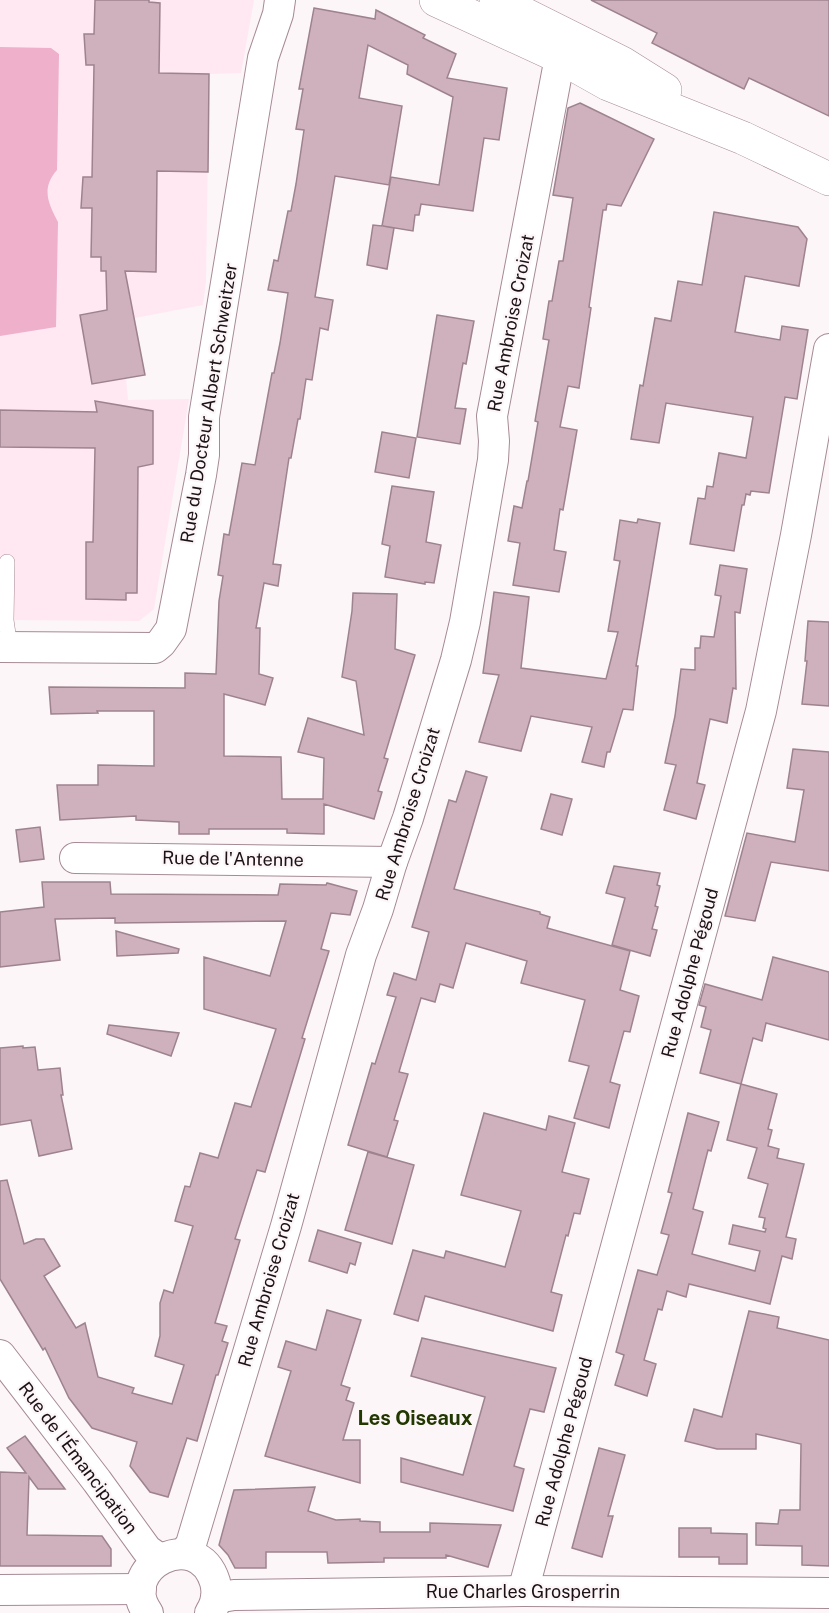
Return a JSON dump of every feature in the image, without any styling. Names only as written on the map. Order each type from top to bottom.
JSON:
[{"type":"main road","points":[[436,0],[566,47],[622,63],[743,138],[829,179]]},
{"type":"main road","points":[[496,0],[566,47]]},
{"type":"street","name":"Rue du Docteur Albert Schweitzer","points":[[5,648],[155,648],[171,628],[203,465],[204,417],[263,58],[278,14],[280,0]]},
{"type":"street","name":"Rue Ambroise Croizat","points":[[145,1601],[147,1572],[191,1544],[286,1226],[361,955],[412,806],[456,660],[465,622],[493,460],[492,416],[566,47]]},
{"type":"street","name":"Rue Adolphe Pégoud","points":[[523,1591],[761,711],[796,535],[829,349]]},
{"type":"street","name":"Rue de l'Antenne","points":[[75,858],[392,862]]},
{"type":"street","name":"Rue de l'Émancipation","points":[[0,1355],[147,1550],[172,1557],[196,1558],[206,1565],[213,1575],[216,1587],[213,1606]]},
{"type":"street","points":[[0,1590],[145,1601]]},
{"type":"street","name":"Rue Charles Grosperrin","points":[[213,1606],[246,1594],[523,1591],[829,1593]]},
{"type":"lane","points":[[5,648],[6,562]]},
{"type":"shaded area","points":[[0,0],[254,0],[241,73],[209,74],[206,281],[203,305],[135,318],[145,375],[126,378],[128,400],[189,399],[154,609],[139,621],[0,620]]},
{"type":"shaded area","points":[[0,47],[51,48],[59,54],[57,170],[48,189],[49,202],[58,222],[56,327],[0,336]]},
{"type":"building","points":[[95,0],[149,0],[149,2],[160,3],[159,73],[209,74],[208,172],[157,171],[156,272],[125,271],[145,375],[92,384],[80,315],[107,310],[106,271],[101,271],[101,257],[91,257],[92,208],[81,208],[83,177],[92,177],[94,65],[86,65],[84,34],[94,34]]},
{"type":"building","points":[[591,0],[829,0],[829,116],[749,78],[744,89],[707,71],[652,43],[657,33]]},
{"type":"building","points":[[314,8],[375,19],[376,10],[425,35],[423,38],[456,54],[447,78],[507,88],[499,140],[484,138],[473,211],[421,204],[419,215],[415,215],[413,231],[383,226],[394,228],[387,269],[367,265],[373,225],[382,226],[391,177],[439,185],[453,97],[407,74],[408,65],[368,45],[359,98],[402,106],[389,185],[335,176],[315,297],[333,300],[328,330],[320,328],[312,380],[306,379],[300,419],[298,419],[291,458],[289,458],[273,564],[281,565],[278,586],[264,583],[256,628],[260,628],[259,674],[273,678],[265,705],[224,694],[224,756],[281,757],[282,799],[323,799],[324,758],[298,752],[308,718],[364,735],[356,681],[342,677],[353,593],[397,594],[395,649],[415,655],[384,758],[388,759],[378,791],[382,792],[374,819],[324,804],[324,834],[287,833],[287,829],[209,829],[209,834],[179,834],[179,822],[136,820],[136,816],[60,820],[57,785],[98,785],[98,765],[154,766],[154,711],[51,714],[49,687],[185,688],[185,673],[216,674],[219,601],[223,576],[218,575],[224,534],[229,535],[242,463],[255,465],[288,293],[268,290],[274,260],[278,261],[296,184],[304,130],[296,129],[303,89],[299,89]]},
{"type":"building","points":[[580,103],[654,139],[621,206],[607,204],[606,210],[603,210],[579,388],[568,386],[560,427],[577,430],[563,510],[560,509],[554,550],[566,552],[559,592],[513,585],[520,543],[508,541],[514,506],[522,508],[528,481],[538,422],[535,421],[549,340],[543,339],[549,301],[552,301],[559,261],[563,261],[573,198],[553,195],[568,108]]},
{"type":"building","points":[[714,212],[798,227],[807,239],[799,286],[745,276],[735,332],[780,340],[782,326],[808,330],[797,399],[785,397],[769,493],[751,491],[750,495],[746,494],[734,551],[690,544],[698,498],[705,499],[707,486],[713,487],[719,453],[746,458],[753,417],[666,403],[659,443],[631,439],[655,318],[671,321],[678,281],[702,285]]},
{"type":"building","points":[[437,315],[474,321],[455,408],[466,409],[460,444],[417,437]]},
{"type":"building","points":[[95,401],[153,411],[153,464],[138,467],[137,593],[126,593],[126,600],[86,599],[86,542],[93,542],[95,448],[0,447],[0,410],[97,412]]},
{"type":"building","points":[[382,432],[416,438],[409,478],[375,472]]},
{"type":"building","points":[[392,486],[434,492],[426,542],[441,545],[434,583],[425,582],[425,584],[385,577],[390,546],[382,544]]},
{"type":"building","points":[[638,519],[660,523],[636,666],[638,666],[633,710],[623,709],[610,752],[607,752],[604,767],[582,762],[592,727],[531,716],[521,751],[479,742],[499,675],[483,673],[494,592],[529,597],[521,668],[606,679],[618,632],[608,631],[620,561],[614,560],[620,520],[637,523]]},
{"type":"building","points":[[720,565],[747,569],[740,613],[735,612],[736,689],[733,688],[727,723],[710,719],[697,783],[705,785],[696,819],[664,810],[676,765],[665,763],[675,716],[681,669],[695,670],[695,648],[700,648],[701,636],[714,637],[721,596],[715,595]]},
{"type":"building","points":[[808,621],[829,622],[829,706],[802,704],[807,661],[805,661]]},
{"type":"building","points":[[793,749],[829,752],[829,871],[771,862],[755,921],[725,916],[747,833],[795,842],[804,790],[787,788]]},
{"type":"building","points":[[466,771],[487,777],[454,889],[540,912],[550,917],[547,928],[630,951],[620,990],[639,996],[630,1032],[624,1031],[610,1082],[620,1085],[609,1128],[574,1118],[589,1066],[569,1061],[585,1000],[521,983],[527,961],[466,943],[453,988],[440,984],[435,1002],[421,998],[399,1072],[408,1074],[394,1120],[398,1121],[387,1157],[348,1145],[372,1063],[375,1064],[396,997],[387,995],[394,973],[416,980],[429,932],[412,927],[449,800],[456,802]]},
{"type":"building","points":[[551,794],[572,799],[562,835],[541,829]]},
{"type":"building","points":[[40,827],[44,859],[20,862],[16,830]]},
{"type":"building","points":[[614,866],[660,873],[657,885],[660,886],[655,906],[658,907],[652,929],[657,930],[650,956],[612,945],[625,898],[606,893]]},
{"type":"building","points":[[42,882],[110,882],[111,894],[278,895],[280,884],[326,885],[327,883],[357,891],[350,915],[331,913],[321,949],[329,951],[302,1038],[305,1039],[265,1172],[257,1170],[235,1239],[240,1240],[215,1323],[227,1326],[222,1341],[228,1343],[197,1441],[187,1438],[168,1497],[150,1492],[130,1466],[137,1442],[92,1428],[69,1398],[45,1348],[43,1350],[0,1279],[0,1181],[7,1180],[24,1244],[36,1239],[44,1239],[60,1266],[44,1276],[76,1328],[85,1323],[98,1377],[134,1388],[132,1393],[172,1404],[184,1365],[155,1356],[160,1336],[160,1303],[164,1290],[173,1293],[193,1226],[175,1221],[178,1210],[185,1186],[190,1187],[200,1153],[218,1158],[235,1103],[251,1107],[276,1029],[204,1009],[204,957],[270,976],[286,921],[115,923],[115,918],[55,919],[60,960],[0,967],[0,912],[44,907]]},
{"type":"building","points":[[116,931],[179,949],[178,953],[117,956]]},
{"type":"building","points":[[773,957],[829,972],[829,1040],[766,1023],[762,1041],[753,1038],[741,1084],[700,1073],[711,1030],[701,1027],[706,1007],[699,1005],[705,984],[762,1000]]},
{"type":"building","points":[[109,1025],[179,1033],[171,1056],[107,1034]]},
{"type":"building","points":[[23,1046],[23,1048],[35,1047],[38,1070],[60,1068],[63,1095],[61,1095],[72,1149],[39,1156],[31,1120],[0,1125],[0,1048]]},
{"type":"building","points":[[741,1084],[777,1094],[768,1129],[772,1130],[768,1146],[779,1149],[777,1158],[804,1164],[786,1237],[796,1239],[792,1259],[782,1256],[770,1304],[689,1284],[686,1297],[667,1291],[662,1310],[658,1309],[644,1360],[656,1364],[647,1396],[615,1385],[624,1355],[616,1352],[638,1270],[657,1275],[669,1235],[661,1233],[672,1193],[668,1192],[688,1113],[719,1122],[711,1151],[708,1150],[693,1209],[703,1212],[692,1254],[755,1271],[760,1251],[729,1244],[733,1225],[765,1232],[766,1229],[763,1228],[765,1218],[759,1217],[768,1184],[748,1178],[757,1148],[727,1140]]},
{"type":"building","points":[[484,1113],[546,1130],[549,1116],[575,1123],[562,1172],[589,1179],[580,1214],[574,1213],[568,1236],[566,1235],[551,1292],[562,1295],[553,1331],[425,1296],[418,1321],[394,1314],[413,1250],[444,1258],[446,1251],[505,1267],[521,1211],[461,1195]]},
{"type":"building","points":[[368,1152],[414,1165],[392,1244],[345,1230]]},
{"type":"building","points":[[318,1230],[361,1243],[355,1265],[350,1263],[347,1273],[309,1261]]},
{"type":"building","points":[[327,1310],[361,1320],[341,1385],[350,1388],[346,1400],[354,1403],[343,1440],[360,1440],[360,1483],[265,1456],[291,1371],[278,1367],[286,1341],[316,1350]]},
{"type":"building","points":[[749,1311],[779,1317],[777,1328],[829,1340],[829,1566],[802,1565],[802,1546],[756,1545],[756,1523],[778,1524],[780,1510],[800,1510],[801,1444],[756,1434],[756,1449],[717,1449],[685,1441],[694,1409],[722,1417]]},
{"type":"building","points":[[422,1338],[556,1368],[544,1412],[530,1409],[514,1466],[524,1469],[513,1511],[401,1482],[401,1458],[463,1475],[485,1397],[411,1376]]},
{"type":"building","points":[[25,1436],[65,1489],[38,1489],[29,1477],[27,1535],[102,1536],[111,1549],[111,1566],[0,1566],[0,1472],[26,1473],[7,1448]]},
{"type":"building","points":[[599,1448],[625,1455],[608,1516],[613,1516],[602,1557],[572,1548]]},
{"type":"building","points":[[315,1487],[308,1511],[336,1520],[360,1519],[360,1521],[380,1522],[380,1532],[430,1532],[430,1523],[501,1525],[488,1567],[446,1555],[446,1558],[384,1558],[384,1562],[328,1563],[327,1552],[266,1552],[266,1568],[235,1568],[219,1545],[234,1490]]},
{"type":"building","points":[[679,1528],[711,1528],[711,1533],[747,1534],[747,1564],[719,1564],[719,1557],[679,1557]]},
{"type":"district","name":"Les Oiseaux","points":[[415,1418]]}]
